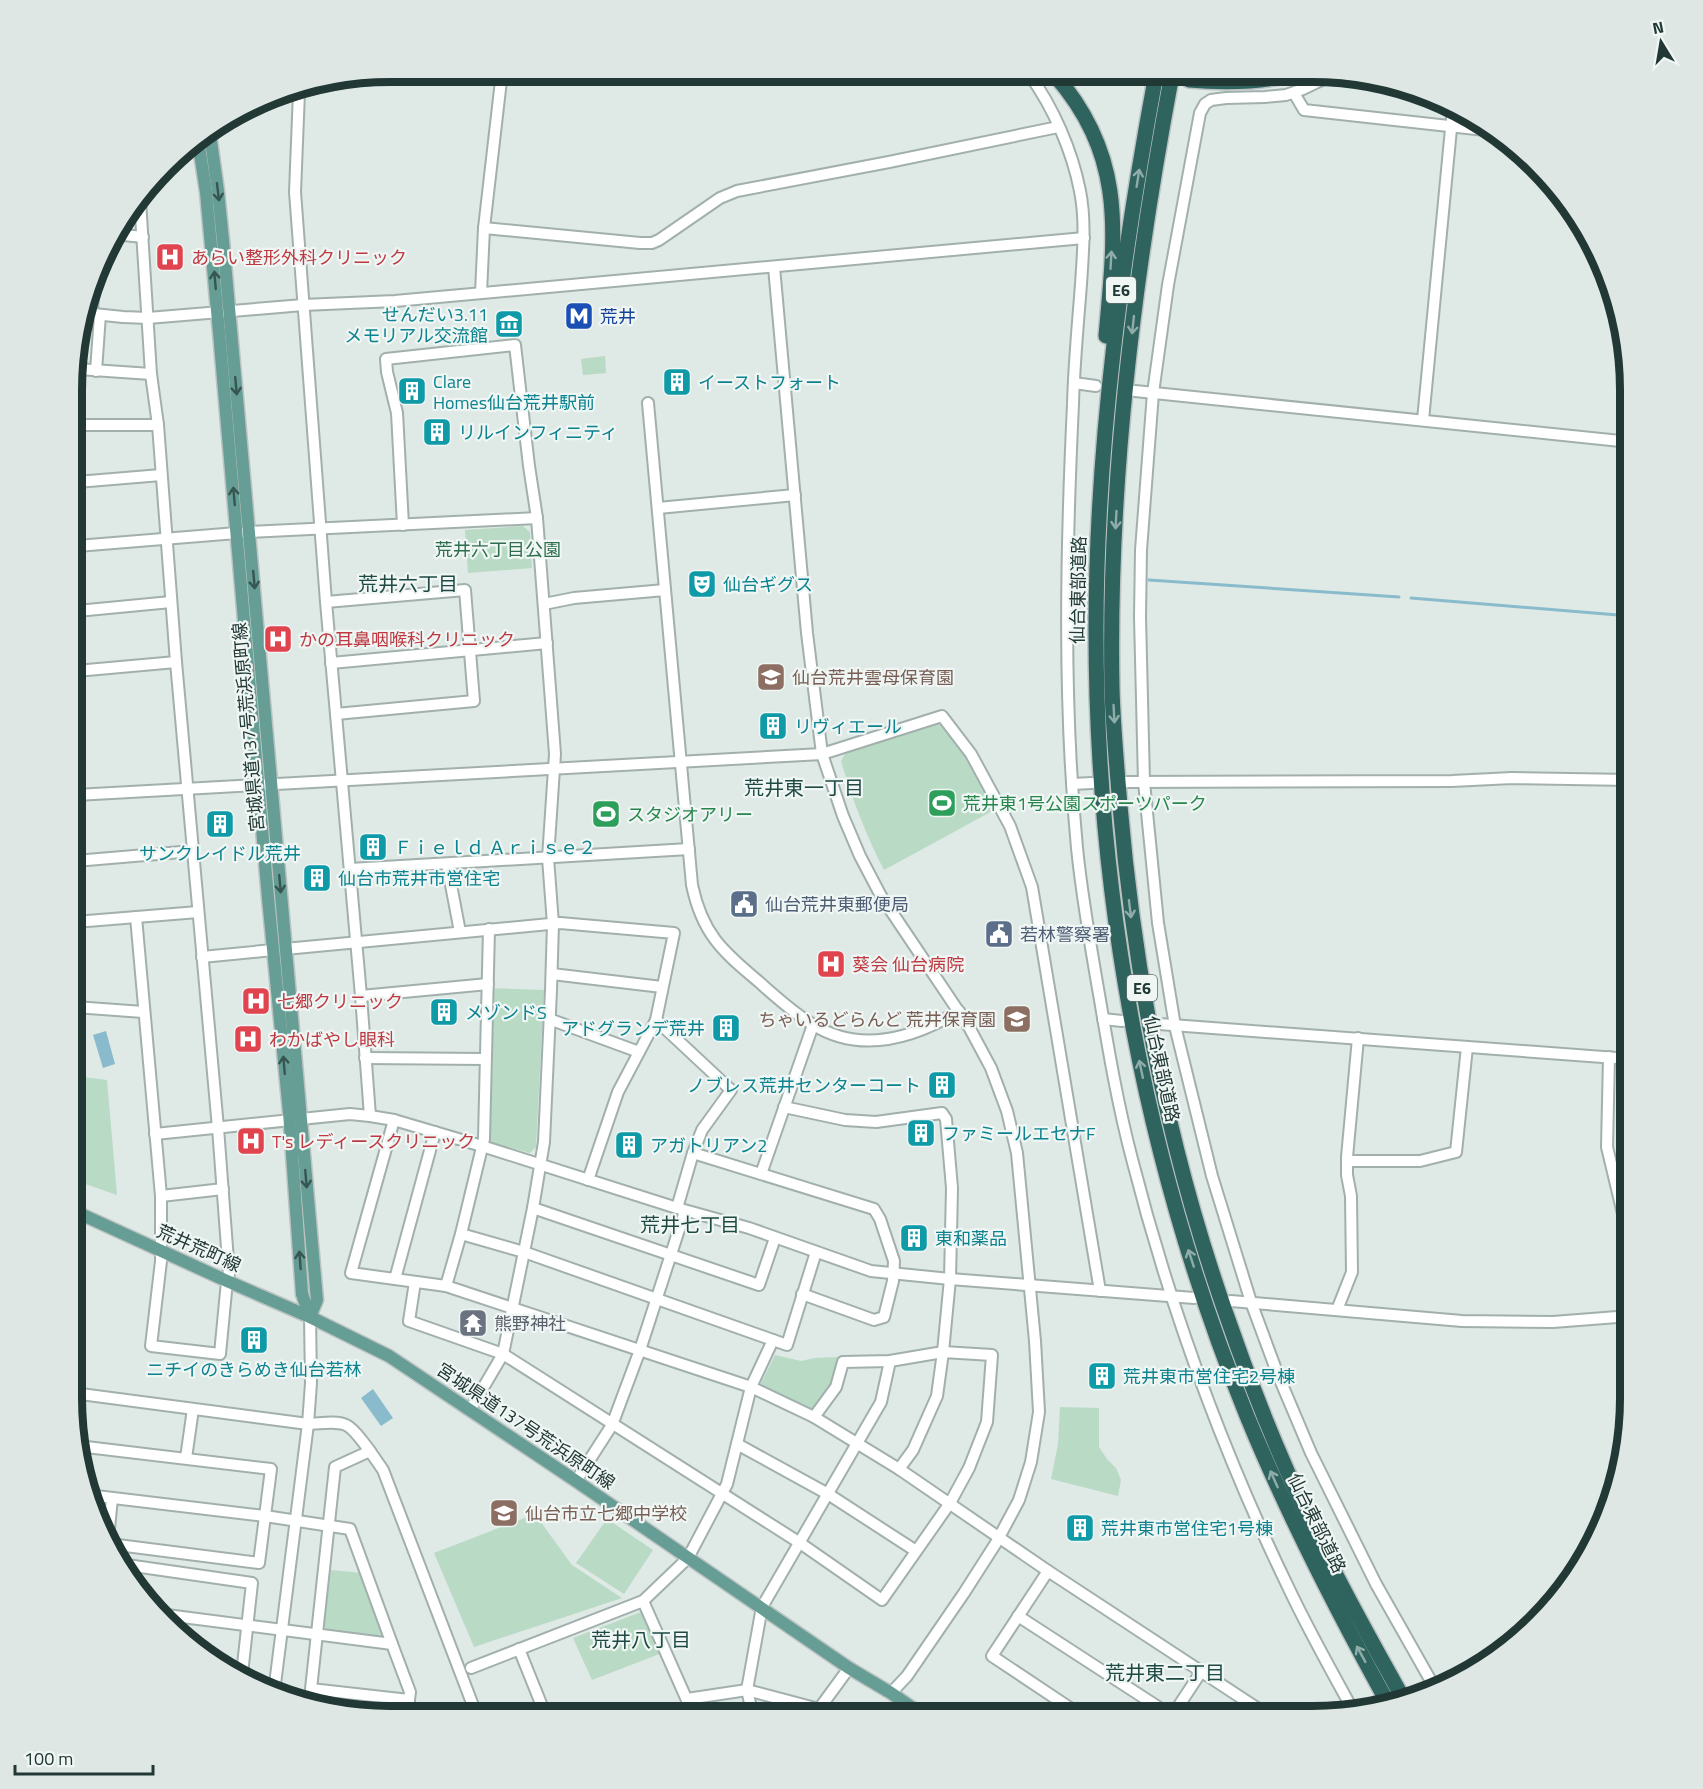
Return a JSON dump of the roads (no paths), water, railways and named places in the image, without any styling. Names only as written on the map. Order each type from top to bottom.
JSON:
[{"type":"highway","points":[[1061,82],[1071,94],[1090,126],[1106,166],[1110,187],[1113,227],[1101,394],[1100,507]]},
{"type":"highway","name":"仙台東部道路","points":[[1155,82],[1121,289],[1100,507],[1097,578],[1099,750],[1117,935],[1129,1010],[1158,1142],[1174,1204],[1208,1313],[1246,1414],[1273,1477],[1311,1559],[1385,1698]]},
{"type":"highway","name":"仙台東部道路","points":[[1171,82],[1137,292],[1120,446],[1114,558],[1112,629],[1115,748],[1133,933],[1160,1078],[1191,1201],[1224,1308],[1288,1472],[1325,1553],[1401,1694]]},
{"type":"highway","points":[[1146,226],[1184,82]]},
{"type":"main road","name":"宮城県道137号荒浜原町線","points":[[211,140],[218,191],[223,312],[295,1121],[302,1294],[310,1317],[389,1356],[849,1668],[910,1706]]},
{"type":"main road","name":"宮城県道137号荒浜原町線","points":[[199,149],[223,312]]},
{"type":"main road","name":"荒井荒町線","points":[[82,1215],[310,1317]]},
{"type":"street","points":[[480,293],[484,228],[501,82]]},
{"type":"street","points":[[1034,82],[1049,105],[1067,148],[1080,190],[1084,238],[1069,494],[1067,659],[1069,740],[1082,884],[1103,1019],[1119,1102],[1131,1157],[1171,1296],[1211,1410],[1290,1591],[1350,1704]]},
{"type":"street","points":[[1317,82],[1294,93],[1211,100],[1205,104],[1200,113],[1168,285],[1153,393],[1141,550],[1140,617],[1144,782],[1158,923],[1175,1026],[1212,1176],[1251,1302],[1278,1375],[1311,1453],[1377,1584],[1432,1683]]},
{"type":"street","points":[[1294,93],[1304,110],[1476,129]]},
{"type":"street","points":[[299,97],[295,192],[320,529],[362,996],[370,1116]]},
{"type":"street","points":[[1423,420],[1452,116]]},
{"type":"street","points":[[484,228],[652,243],[720,198],[737,191],[1058,127]]},
{"type":"street","points":[[136,917],[161,1196],[161,1261],[151,1346],[220,1354],[229,1274],[176,662],[158,424],[151,374],[141,210]]},
{"type":"street","points":[[125,235],[143,237]]},
{"type":"street","points":[[96,371],[92,314],[148,318],[303,305],[395,301],[1084,238]]},
{"type":"street","points":[[774,267],[807,633],[822,754],[843,816],[860,856],[887,905],[959,1011],[991,1068],[1012,1128],[1017,1154],[1039,1386],[1036,1440],[1019,1500],[1000,1536],[964,1593],[906,1676],[891,1693]]},
{"type":"street","points":[[403,525],[397,413],[386,359],[515,345],[537,518],[555,754],[548,858],[553,924],[552,974],[544,1142],[533,1208],[503,1354],[470,1410]]},
{"type":"street","points":[[83,370],[151,374]]},
{"type":"street","points":[[1074,383],[1096,386]]},
{"type":"street","points":[[1135,391],[1620,441]]},
{"type":"street","points":[[648,403],[692,885],[695,902],[713,939],[790,1008],[813,1025],[845,1037],[887,1040],[918,1032],[959,1011]]},
{"type":"street","points":[[82,425],[158,424]]},
{"type":"street","points":[[82,482],[161,475]]},
{"type":"street","points":[[658,508],[795,495]]},
{"type":"street","points":[[82,546],[243,533],[537,518]]},
{"type":"street","points":[[326,602],[465,590],[474,701],[336,714]]},
{"type":"street","points":[[544,604],[574,598],[665,590]]},
{"type":"street","points":[[82,611],[171,602]]},
{"type":"street","points":[[331,663],[547,643]]},
{"type":"street","points":[[82,670],[176,662]]},
{"type":"street","points":[[82,795],[822,754],[942,716],[971,754],[1010,826],[1032,887],[1100,1291]]},
{"type":"street","points":[[1126,782],[1441,781],[1512,778],[1620,780]]},
{"type":"street","points":[[1072,784],[1092,783]]},
{"type":"street","points":[[350,869],[689,849]]},
{"type":"street","points":[[82,860],[193,851]]},
{"type":"street","points":[[447,864],[460,932]]},
{"type":"street","points":[[82,921],[198,912]]},
{"type":"street","points":[[202,957],[553,924],[674,933],[656,1020],[618,1092],[588,1180]]},
{"type":"street","points":[[446,1286],[485,1132],[489,929]]},
{"type":"street","points":[[552,974],[663,987]]},
{"type":"street","points":[[362,996],[488,984]]},
{"type":"street","points":[[82,1008],[143,1012]]},
{"type":"street","points":[[549,1019],[639,1052]]},
{"type":"street","points":[[1103,1019],[1122,1021]]},
{"type":"street","points":[[576,1481],[612,1425],[640,1350],[671,1254],[693,1153],[702,1130],[731,1090],[656,1020]]},
{"type":"street","points":[[1159,1024],[1620,1058]]},
{"type":"street","points":[[761,1174],[813,1025]]},
{"type":"street","points":[[1337,1310],[1352,1272],[1347,1161],[1358,1038]]},
{"type":"street","points":[[1347,1161],[1420,1161],[1456,1152],[1467,1047]]},
{"type":"street","points":[[1609,1057],[1607,1147],[1620,1201]]},
{"type":"street","points":[[365,1058],[485,1059]]},
{"type":"street","points":[[784,1107],[845,1120],[876,1122],[942,1113],[946,1119],[952,1188],[950,1279],[943,1352],[937,1396],[913,1450],[899,1468]]},
{"type":"street","points":[[155,1134],[350,1114],[370,1116],[394,1120],[435,1132],[681,1210],[749,1228],[871,1271],[894,1275],[1194,1298]]},
{"type":"street","points":[[394,1120],[351,1273],[446,1286],[752,1387],[814,1417],[899,1468],[1048,1571],[1254,1706]]},
{"type":"street","points":[[395,1279],[435,1132]]},
{"type":"street","points":[[693,1153],[874,1209],[880,1219],[894,1261],[894,1275],[884,1317],[874,1320],[802,1294]]},
{"type":"street","points":[[161,1196],[223,1189]]},
{"type":"street","points":[[533,1208],[759,1285],[775,1238]]},
{"type":"street","points":[[461,1233],[524,1252],[787,1345],[816,1252]]},
{"type":"street","points":[[415,1282],[409,1321],[503,1354],[800,1543],[882,1600],[950,1503],[969,1468],[987,1422],[992,1355],[943,1352],[890,1361],[843,1362],[836,1387],[814,1417]]},
{"type":"street","points":[[1231,1301],[1497,1323],[1574,1321],[1620,1317]]},
{"type":"street","points":[[275,1684],[308,1424],[311,1383],[310,1317]]},
{"type":"street","points":[[471,1668],[643,1602],[687,1558],[727,1484],[752,1387],[773,1340]]},
{"type":"street","points":[[751,1706],[747,1690],[762,1607],[881,1402],[890,1361]]},
{"type":"street","points":[[82,1394],[308,1424],[339,1423],[349,1426],[383,1470],[473,1706]]},
{"type":"street","points":[[186,1458],[193,1409]]},
{"type":"street","points":[[737,1444],[828,1494],[916,1551]]},
{"type":"street","points":[[86,1449],[271,1469],[259,1563],[120,1545]]},
{"type":"street","points":[[370,1451],[335,1467],[311,1689],[409,1700]]},
{"type":"street","points":[[98,1496],[265,1516],[350,1529],[410,1692],[409,1706]]},
{"type":"street","points":[[109,1525],[112,1498]]},
{"type":"street","points":[[131,1566],[252,1583],[243,1669]]},
{"type":"street","points":[[1048,1571],[992,1656],[1067,1706]]},
{"type":"street","points":[[643,1602],[690,1706]]},
{"type":"street","points":[[173,1616],[392,1644]]},
{"type":"street","points":[[1018,1616],[1157,1706]]},
{"type":"street","points":[[519,1649],[542,1706]]},
{"type":"street","points":[[825,1706],[849,1668]]},
{"type":"street","points":[[1179,1706],[1201,1672]]},
{"type":"street","points":[[687,1699],[747,1690],[798,1706]]},
{"type":"water","points":[[106,1031],[115,1064],[103,1068],[93,1035]]},
{"type":"water","points":[[373,1389],[393,1418],[381,1426],[361,1398]]},
{"type":"waterway","points":[[1149,580],[1399,597]]},
{"type":"waterway","points":[[1411,598],[1620,615]]},
{"type":"place","name":"あらい整形外科クリニック","points":[[170,257]]},
{"type":"place","name":"荒井","points":[[579,316]]},
{"type":"place","name":"せんだい3.11 メモリアル交流館","points":[[509,324]]},
{"type":"place","name":"イーストフォート","points":[[677,382]]},
{"type":"place","name":"Clare Homes仙台荒井駅前","points":[[412,391]]},
{"type":"place","name":"リルインフィニティ","points":[[437,432]]},
{"type":"place","name":"仙台ギグス","points":[[702,584]]},
{"type":"place","name":"かの耳鼻咽喉科クリニック","points":[[278,639]]},
{"type":"place","name":"仙台荒井雲母保育園","points":[[771,677]]},
{"type":"place","name":"リヴィエール","points":[[773,726]]},
{"type":"place","name":"荒井東1号公園スポーツパーク","points":[[942,803]]},
{"type":"place","name":"スタジオアリー","points":[[606,814]]},
{"type":"place","name":"サンクレイドル荒井","points":[[220,824]]},
{"type":"place","name":"Ｆｉｅｌｄ Ａｒｉｓｅ２","points":[[373,847]]},
{"type":"place","name":"仙台市荒井市営住宅","points":[[317,878]]},
{"type":"place","name":"仙台荒井東郵便局","points":[[744,904]]},
{"type":"place","name":"若林警察署","points":[[999,934]]},
{"type":"place","name":"葵会 仙台病院","points":[[831,964]]},
{"type":"place","name":"七郷クリニック","points":[[256,1001]]},
{"type":"place","name":"メゾンドS","points":[[444,1012]]},
{"type":"place","name":"ちゃいるどらんど 荒井保育園","points":[[1017,1019]]},
{"type":"place","name":"アドグランデ荒井","points":[[726,1028]]},
{"type":"place","name":"わかばやし眼科","points":[[248,1039]]},
{"type":"place","name":"ノブレス荒井センターコート","points":[[942,1085]]},
{"type":"place","name":"ファミールエセナF","points":[[921,1133]]},
{"type":"place","name":"T's レディースクリニック","points":[[251,1141]]},
{"type":"place","name":"アガトリアン2","points":[[629,1145]]},
{"type":"place","name":"東和薬品","points":[[914,1238]]},
{"type":"place","name":"熊野神社","points":[[473,1323]]},
{"type":"place","name":"ニチイのきらめき仙台若林","points":[[254,1340]]},
{"type":"place","name":"荒井東市営住宅2号棟","points":[[1102,1376]]},
{"type":"place","name":"仙台市立七郷中学校","points":[[504,1513]]},
{"type":"place","name":"荒井東市営住宅1号棟","points":[[1080,1528]]},
{"type":"district","name":"荒井六丁目","points":[[408,583]]},
{"type":"district","name":"荒井東一丁目","points":[[804,787]]},
{"type":"district","name":"荒井七丁目","points":[[690,1224]]},
{"type":"district","name":"荒井八丁目","points":[[641,1639]]},
{"type":"district","name":"荒井東二丁目","points":[[1165,1672]]},
{"type":"park label","name":"荒井六丁目公園","points":[[498,549]]}]
